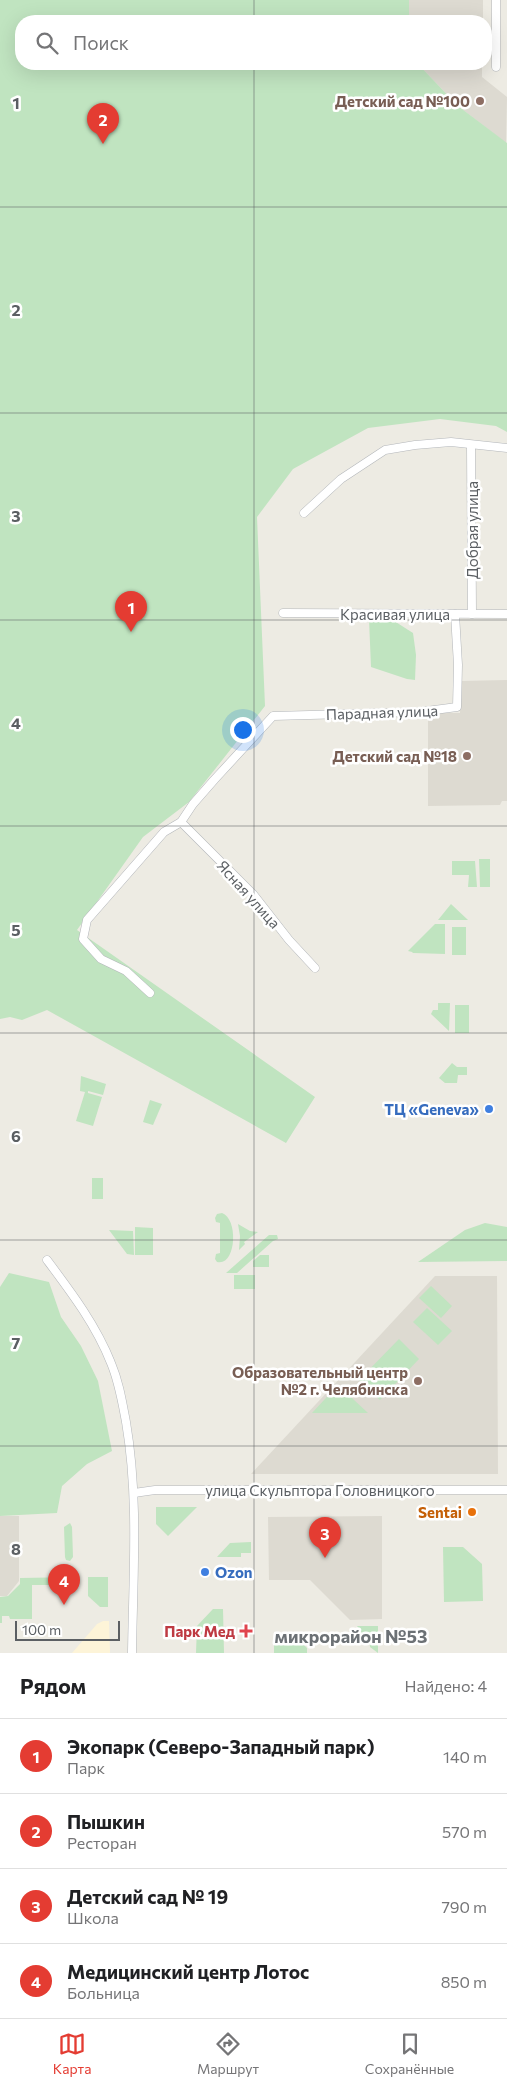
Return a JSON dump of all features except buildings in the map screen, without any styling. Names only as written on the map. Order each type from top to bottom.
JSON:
[{"type":"street","points":[[496,0],[496,67]]},
{"type":"street","points":[[304,513],[341,479],[385,450],[451,442],[471,446],[507,448]]},
{"type":"street","name":"Добрая улица","points":[[471,446],[472,614]]},
{"type":"street","name":"Красивая улица","points":[[283,613],[507,614]]},
{"type":"street","name":"Парадная улица","points":[[181,822],[193,804],[273,716],[419,712],[432,709],[454,709],[458,704],[455,614]]},
{"type":"street","points":[[150,993],[126,971],[101,959],[83,939],[87,920],[164,832],[181,822]]},
{"type":"street","name":"Ясная улица","points":[[181,822],[253,894],[289,940],[315,968]]},
{"type":"street","points":[[47,1260],[85,1312],[110,1360],[119,1385],[129,1441],[134,1493],[132,1653]]},
{"type":"street","name":"улица Скульптора Головницкого","points":[[134,1493],[164,1490],[507,1490]]},
{"type":"shaded area","points":[[409,0],[483,0],[483,15],[409,15]]},
{"type":"shaded area","name":"Детский сад №100","points":[[424,70],[482,70],[482,77],[507,97],[506,143],[458,106]]},
{"type":"shaded area","name":"Детский сaд №18","points":[[507,680],[507,801],[502,801],[500,805],[428,806],[428,713],[460,713],[461,681]]},
{"type":"shaded area","name":"Образовательный центр №2 г. Челябинска","points":[[435,1276],[497,1276],[498,1474],[251,1474]]},
{"type":"shaded area","points":[[0,1516],[19,1516],[19,1581],[7,1596],[0,1596]]},
{"type":"shaded area","points":[[382,1516],[382,1619],[350,1620],[310,1580],[269,1580],[268,1517]]},
{"type":"shaded area","points":[[109,1621],[110,1653],[72,1653],[97,1624]]},
{"type":"green space","points":[[0,0],[409,0],[409,15],[15,15],[15,70],[424,70],[458,106],[507,143],[507,432],[496,426],[440,419],[368,428],[293,469],[257,517],[265,706],[189,802],[143,837],[77,930],[315,1097],[286,1143],[47,1010],[22,1020],[10,1017],[0,1019]]},
{"type":"green space","points":[[369,619],[391,619],[413,633],[416,655],[415,680],[371,667]]},
{"type":"green space","points":[[479,859],[490,859],[490,887],[480,887]]},
{"type":"green space","points":[[452,861],[475,861],[477,887],[468,887],[469,875],[452,875]]},
{"type":"green space","points":[[451,904],[468,920],[438,920]]},
{"type":"green space","points":[[435,924],[445,924],[445,954],[413,953],[408,951]]},
{"type":"green space","points":[[452,927],[466,927],[466,955],[452,955]]},
{"type":"green space","points":[[438,1003],[450,1003],[449,1031],[431,1014],[433,1010],[438,1010]]},
{"type":"green space","points":[[455,1005],[469,1005],[469,1033],[455,1033]]},
{"type":"green space","points":[[452,1063],[457,1067],[467,1067],[467,1075],[458,1075],[457,1083],[445,1083],[439,1078]]},
{"type":"green space","points":[[81,1076],[106,1084],[103,1095],[88,1091],[88,1093],[102,1097],[93,1126],[76,1121],[85,1092],[80,1091]]},
{"type":"green space","points":[[150,1100],[162,1104],[153,1125],[143,1122]]},
{"type":"green space","points":[[92,1178],[103,1178],[103,1199],[92,1199]]},
{"type":"green space","points":[[222,1213],[231,1224],[233,1242],[228,1257],[223,1262],[217,1262],[215,1259],[216,1254],[220,1253],[220,1223],[216,1222],[215,1218],[217,1214]]},
{"type":"green space","points":[[485,1223],[507,1227],[507,1261],[418,1262],[465,1230]]},
{"type":"green space","points":[[238,1224],[250,1231],[258,1232],[244,1242],[245,1244],[239,1250],[240,1236]]},
{"type":"green space","points":[[135,1227],[153,1228],[153,1255],[135,1255]]},
{"type":"green space","points":[[109,1230],[133,1231],[134,1255],[127,1254]]},
{"type":"green space","points":[[269,1235],[277,1235],[278,1239],[273,1241],[237,1273],[226,1273]]},
{"type":"green space","points":[[260,1255],[269,1255],[269,1267],[253,1267],[253,1261]]},
{"type":"green space","points":[[9,1273],[49,1282],[61,1317],[81,1346],[98,1381],[112,1451],[87,1464],[62,1486],[57,1513],[0,1516],[0,1287]]},
{"type":"green space","points":[[234,1275],[255,1275],[255,1289],[234,1289]]},
{"type":"green space","points":[[431,1286],[452,1306],[441,1318],[419,1298]]},
{"type":"green space","points":[[427,1308],[452,1331],[438,1345],[413,1322]]},
{"type":"green space","points":[[399,1339],[419,1359],[380,1400],[359,1380]]},
{"type":"green space","points":[[338,1385],[368,1413],[312,1413]]},
{"type":"green space","points":[[156,1507],[197,1507],[168,1536],[156,1524]]},
{"type":"green space","points":[[70,1523],[72,1527],[73,1557],[70,1561],[66,1560],[65,1557],[64,1527]]},
{"type":"green space","points":[[251,1542],[251,1553],[241,1553],[241,1557],[217,1557],[230,1543]]},
{"type":"green space","points":[[443,1547],[463,1547],[482,1564],[483,1601],[444,1602]]},
{"type":"green space","points":[[77,1577],[76,1585],[32,1585],[32,1619],[10,1619],[9,1616],[2,1616],[2,1623],[0,1623],[0,1597],[8,1596],[20,1584],[20,1578]]},
{"type":"green space","points":[[88,1577],[108,1577],[108,1607],[100,1607],[88,1596]]},
{"type":"green space","points":[[213,1609],[223,1609],[224,1653],[196,1653],[197,1626]]},
{"type":"green space","points":[[357,1626],[378,1626],[378,1653],[370,1647],[369,1638],[360,1637],[360,1630]]},
{"type":"green space","points":[[296,1637],[307,1648],[307,1653],[274,1653],[274,1640],[289,1640]]},
{"type":"place","name":"Детский сад №100","points":[[480,101]]},
{"type":"place","name":"Пышкин","points":[[103,144]]},
{"type":"place","name":"Экопарк (Северо-Западный парк)","points":[[131,632]]},
{"type":"place","name":"Детский сaд №18","points":[[467,756]]},
{"type":"place","name":"ТЦ «Geneva»","points":[[489,1109]]},
{"type":"place","name":"Образовательный центр №2 г. Челябинска","points":[[418,1381]]},
{"type":"place","name":"Sentai","points":[[472,1512]]},
{"type":"place","name":"Детский сад № 19","points":[[325,1558]]},
{"type":"place","name":"Ozon","points":[[205,1572]]},
{"type":"place","name":"Медицинский центр Лотос","points":[[64,1605]]},
{"type":"place","name":"Парк Мед","points":[[246,1631]]},
{"type":"district","name":"микрорайон №53","points":[[351,1636]]}]
